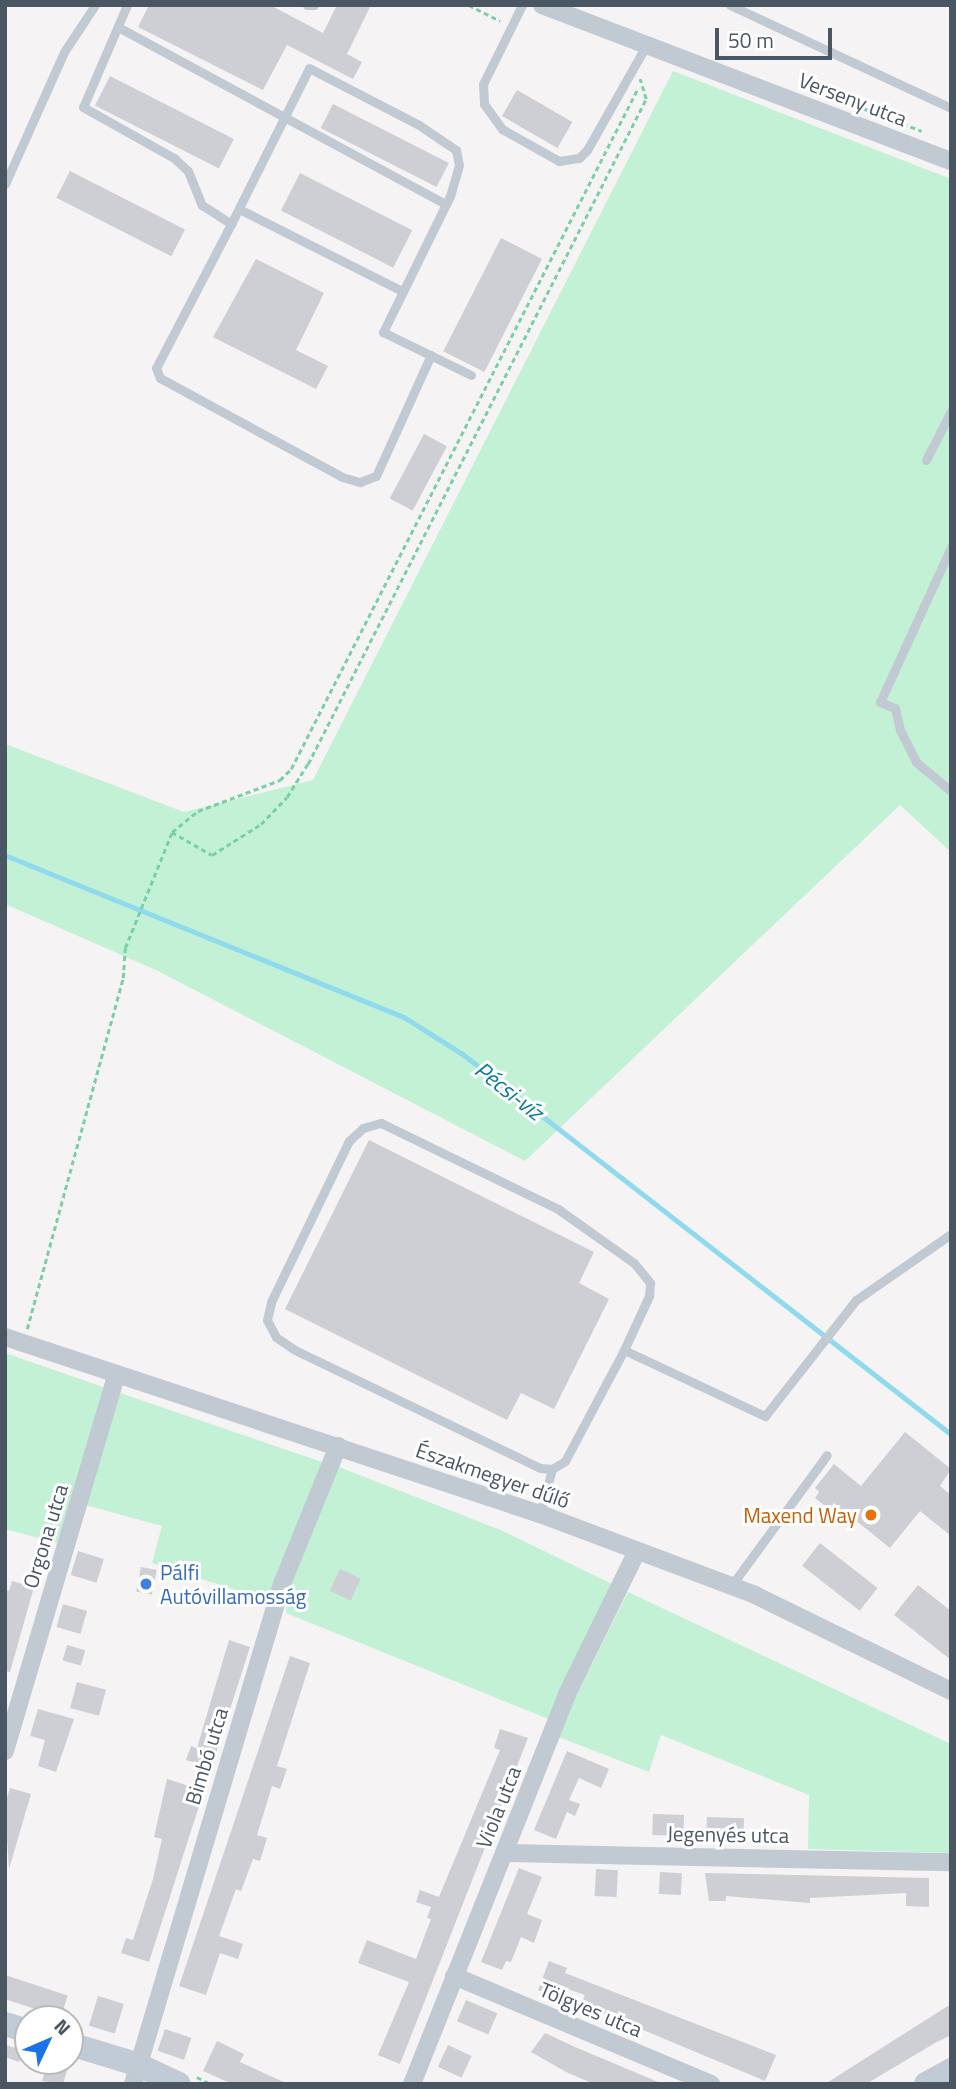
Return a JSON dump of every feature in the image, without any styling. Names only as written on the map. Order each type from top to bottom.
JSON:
[{"type":"street","name":"Verseny utca","points":[[542,5],[951,161]]},
{"type":"street","name":"Északmegyer dűlő","points":[[5,1337],[540,1514],[731,1586],[951,1691]]},
{"type":"street","name":"Orgona utca","points":[[5,1751],[117,1374]]},
{"type":"street","name":"Bimbó utca","points":[[134,2074],[282,1584],[338,1447]]},
{"type":"street","name":"Viola utca","points":[[412,2084],[567,1693],[637,1551]]},
{"type":"street","name":"Jegenyés utca","points":[[504,1853],[951,1862]]},
{"type":"street","name":"Tölgyes utca","points":[[454,1976],[711,2084]]},
{"type":"street","points":[[84,2051],[134,2074],[179,2084]]},
{"type":"street","points":[[926,2084],[951,2070]]},
{"type":"lane","points":[[5,184],[64,52],[94,5]]},
{"type":"lane","points":[[127,5],[83,107],[173,158],[188,171],[202,205],[232,224]]},
{"type":"lane","points":[[307,5],[314,5]]},
{"type":"lane","points":[[522,5],[484,84],[484,104],[502,129],[568,162],[587,150],[647,44]]},
{"type":"lane","points":[[730,5],[951,108]]},
{"type":"lane","points":[[118,27],[446,204]]},
{"type":"lane","points":[[430,355],[376,475],[360,482],[342,477],[160,379],[156,368],[232,224],[309,68],[419,125],[456,150],[458,165],[446,204],[383,332],[471,375]]},
{"type":"lane","points":[[239,209],[402,290]]},
{"type":"lane","points":[[926,460],[951,411]]},
{"type":"lane","points":[[951,547],[880,702],[895,708],[900,730],[916,762],[951,791]]},
{"type":"lane","points":[[540,1514],[552,1469],[565,1461],[577,1443],[624,1350],[650,1283],[623,1255],[558,1209],[404,1132],[381,1123],[363,1128],[349,1140],[271,1302],[267,1320],[276,1337],[529,1464],[552,1469]]},
{"type":"lane","points":[[624,1350],[765,1416],[825,1346],[856,1300],[951,1234]]},
{"type":"lane","points":[[731,1586],[827,1455]]},
{"type":"path","points":[[469,5],[511,27]]},
{"type":"path","points":[[25,1337],[136,919],[146,889],[172,832],[198,811],[280,780],[291,769],[641,80],[646,99],[308,764],[287,797],[261,824],[212,855],[172,832]]},
{"type":"green space","points":[[673,71],[951,179],[951,852],[900,805],[525,1161],[158,971],[5,904],[5,744],[184,812],[313,780]]},
{"type":"green space","points":[[5,1353],[106,1388],[57,1543],[5,1529]]},
{"type":"green space","points":[[120,1393],[325,1463],[276,1603],[152,1563],[162,1526],[85,1505]]},
{"type":"green space","points":[[339,1467],[503,1531],[612,1584],[551,1720],[286,1613],[291,1582]]},
{"type":"green space","points":[[628,1592],[951,1744],[951,1853],[808,1849],[809,1795],[661,1735],[649,1772],[556,1736]]},
{"type":"building","points":[[149,5],[270,5],[323,33],[337,5],[371,5],[347,54],[362,62],[353,79],[287,45],[263,90],[138,27]]},
{"type":"building","points":[[110,76],[234,139],[219,169],[95,105]]},
{"type":"building","points":[[517,90],[572,122],[557,148],[502,116]]},
{"type":"building","points":[[333,104],[449,163],[437,187],[321,128]]},
{"type":"building","points":[[70,171],[185,230],[171,256],[56,198]]},
{"type":"building","points":[[300,173],[412,230],[393,268],[281,210]]},
{"type":"building","points":[[501,238],[542,259],[484,372],[443,351]]},
{"type":"building","points":[[256,259],[324,293],[296,350],[328,366],[316,389],[213,337]]},
{"type":"building","points":[[424,434],[447,446],[413,511],[390,498]]},
{"type":"building","points":[[369,1140],[594,1252],[579,1283],[609,1299],[554,1409],[521,1393],[507,1420],[285,1309]]},
{"type":"building","points":[[905,1432],[951,1469],[940,1486],[951,1495],[951,1536],[920,1511],[890,1548],[834,1503],[829,1509],[815,1498],[819,1492],[815,1488],[834,1464],[861,1486]]},
{"type":"building","points":[[820,1543],[878,1588],[860,1611],[802,1566]]},
{"type":"building","points":[[78,1551],[104,1559],[97,1583],[71,1575]]},
{"type":"building","name":"Pálfi Autóvillamosság","points":[[141,1567],[157,1570],[152,1595],[136,1592]]},
{"type":"building","points":[[340,1569],[361,1579],[351,1600],[330,1591]]},
{"type":"building","points":[[12,1581],[34,1587],[10,1672],[5,1671],[5,1590],[9,1591]]},
{"type":"building","points":[[918,1585],[951,1611],[951,1660],[894,1615]]},
{"type":"building","points":[[63,1604],[87,1611],[80,1634],[56,1627]]},
{"type":"building","points":[[229,1640],[250,1647],[149,1962],[121,1953],[126,1938],[133,1940],[153,1879],[162,1839],[154,1837],[167,1779],[192,1787],[200,1764],[186,1760],[191,1746],[197,1748]]},
{"type":"building","points":[[67,1645],[85,1650],[81,1666],[63,1660]]},
{"type":"building","points":[[290,1656],[310,1663],[277,1766],[287,1769],[280,1789],[272,1786],[257,1835],[267,1838],[260,1861],[253,1859],[241,1891],[236,1889],[219,1936],[243,1944],[238,1959],[220,1953],[206,1995],[179,1986]]},
{"type":"building","points":[[77,1682],[106,1690],[99,1716],[70,1708]]},
{"type":"building","points":[[38,1709],[74,1719],[56,1772],[38,1766],[45,1740],[30,1736]]},
{"type":"building","points":[[500,1729],[528,1738],[400,2064],[378,2055],[409,1982],[358,1963],[367,1940],[416,1959],[431,1919],[427,1918],[431,1907],[416,1902],[420,1890],[439,1897],[500,1750],[494,1748]]},
{"type":"building","points":[[567,1751],[609,1769],[601,1788],[579,1778],[569,1800],[580,1804],[575,1816],[567,1812],[556,1839],[534,1830]]},
{"type":"building","points":[[10,1788],[31,1794],[9,1869],[5,1804]]},
{"type":"building","points":[[653,1814],[684,1815],[683,1836],[652,1835]]},
{"type":"building","points":[[707,1817],[744,1818],[743,1836],[706,1835]]},
{"type":"building","points":[[519,1868],[542,1877],[527,1914],[542,1920],[534,1943],[521,1937],[511,1962],[506,1961],[502,1970],[481,1962]]},
{"type":"building","points":[[596,1869],[618,1870],[617,1897],[595,1896]]},
{"type":"building","points":[[660,1872],[682,1873],[681,1895],[659,1894]]},
{"type":"building","points":[[705,1873],[929,1878],[929,1907],[906,1906],[906,1893],[810,1898],[810,1903],[726,1896],[726,1901],[709,1901]]},
{"type":"building","points":[[549,1961],[567,1968],[565,1973],[776,2055],[765,2081],[581,2004],[585,1995],[559,1986],[555,1997],[538,1990]]},
{"type":"building","points":[[5,1975],[68,1995],[65,2005],[23,2005],[5,1999]]},
{"type":"building","points":[[98,1996],[124,2004],[115,2034],[89,2026]]},
{"type":"building","points":[[466,2000],[497,2013],[488,2034],[457,2021]]},
{"type":"building","points":[[951,2004],[951,2040],[949,2036],[935,2043],[866,2084],[825,2084]]},
{"type":"building","points":[[165,2029],[191,2038],[184,2060],[158,2051]]},
{"type":"building","points":[[545,2033],[663,2084],[594,2084],[568,2073],[531,2052]]},
{"type":"building","points":[[217,2041],[244,2054],[240,2062],[288,2084],[232,2084],[203,2071]]},
{"type":"building","points":[[5,2045],[14,2048],[14,2060],[5,2057]]},
{"type":"building","points":[[448,2045],[472,2056],[461,2078],[438,2067]]},
{"type":"building","points":[[44,2075],[66,2075],[63,2084],[42,2081]]},
{"type":"waterway","name":"Pécsi-víz","points":[[5,855],[404,1017],[464,1055],[951,1434]]},
{"type":"place","name":"Maxend Way","points":[[871,1515]]},
{"type":"place","name":"Pálfi Autóvillamosság","points":[[146,1584]]}]
